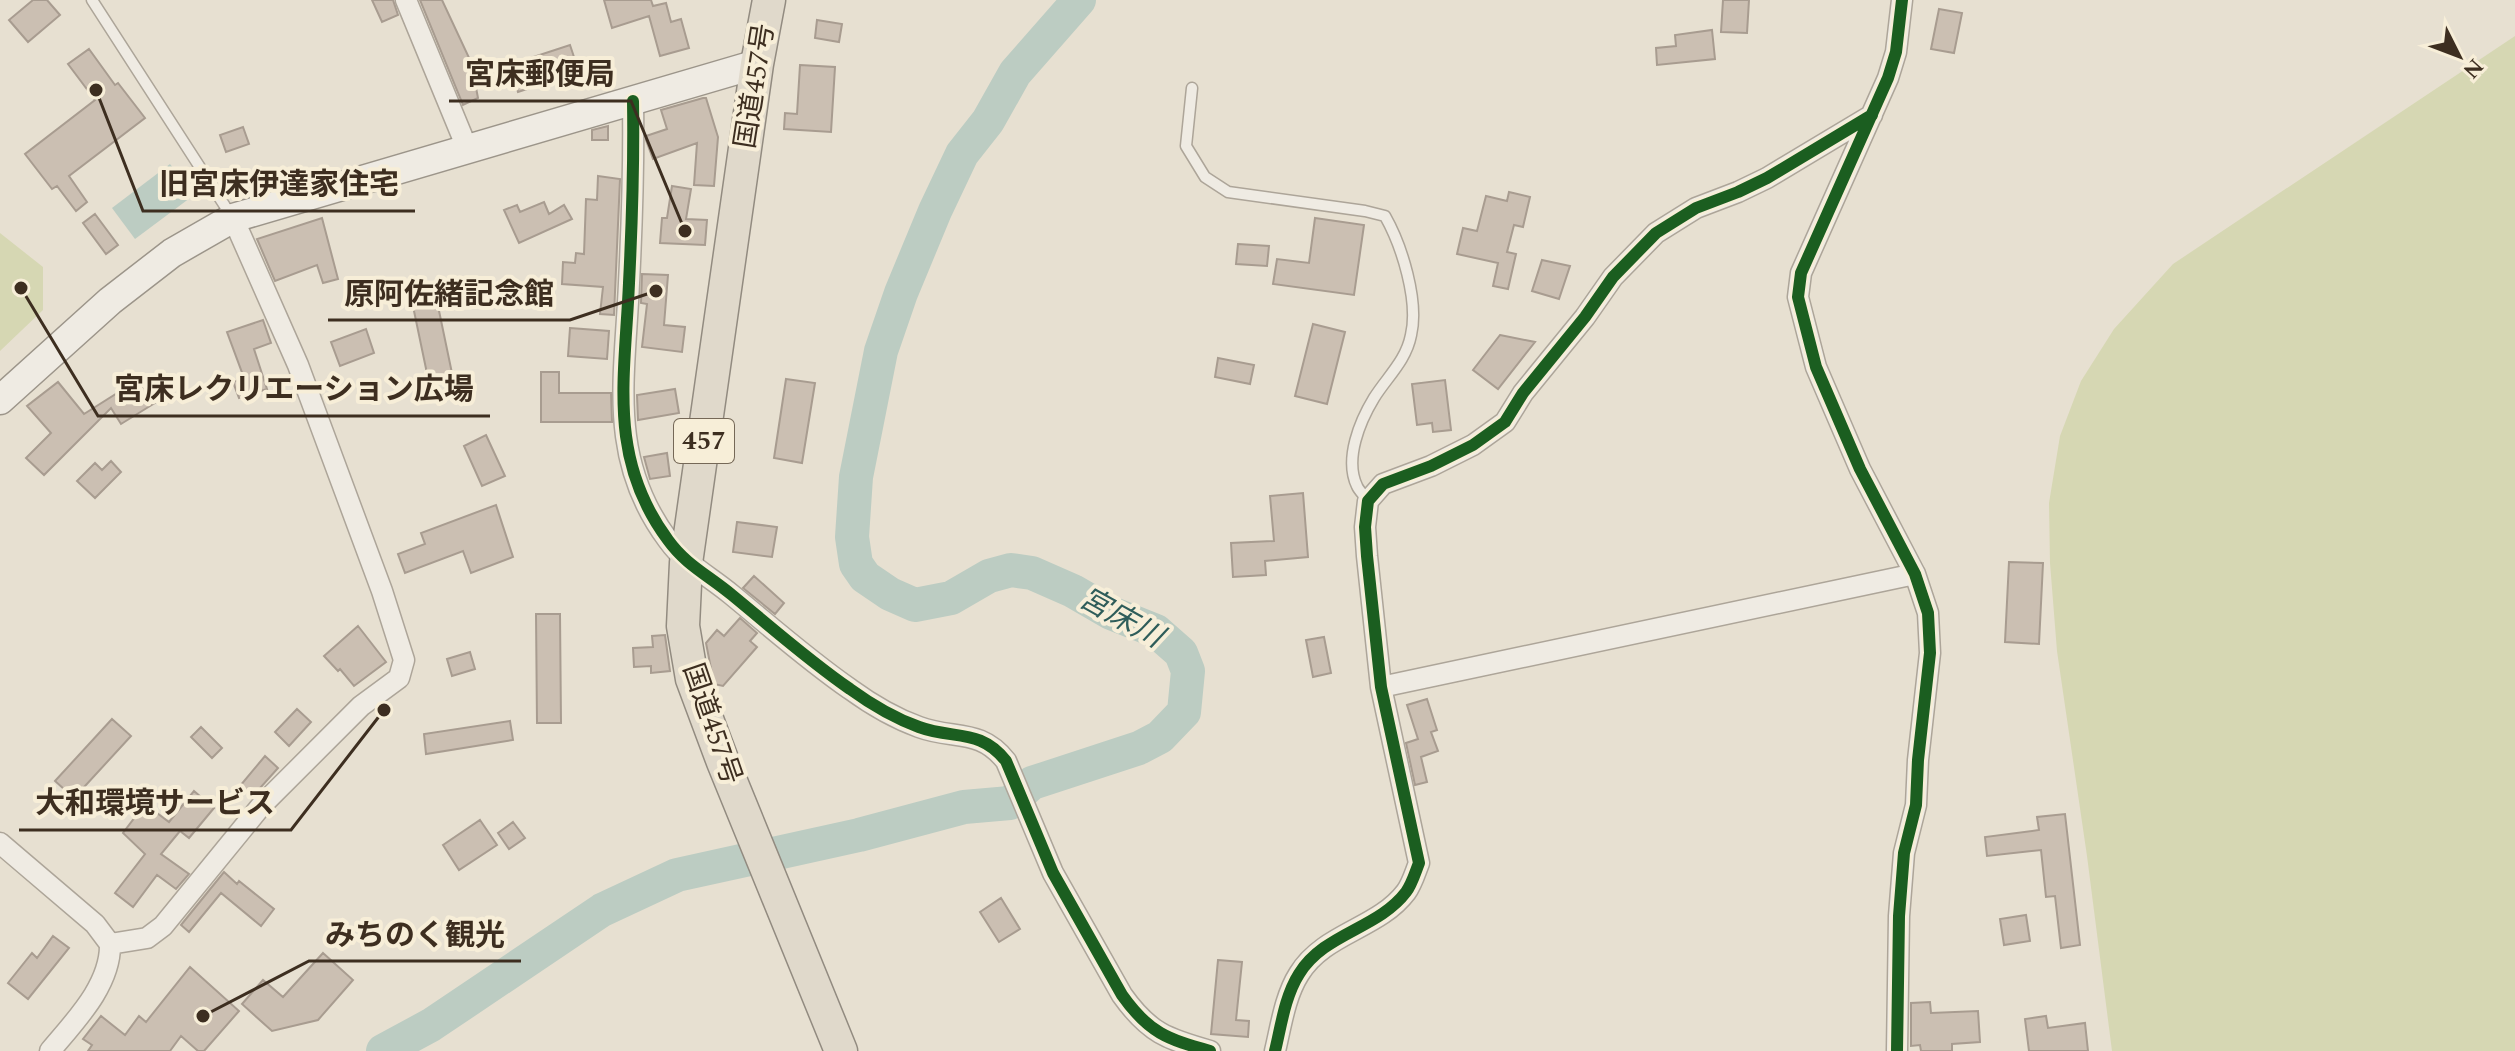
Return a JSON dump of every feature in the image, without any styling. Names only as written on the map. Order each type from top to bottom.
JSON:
[{"type":"highway","name":"国道457号","points":[[769,0],[757,64],[686,563],[683,626],[692,679],[841,1051]]},
{"type":"main road","points":[[0,400],[110,301],[172,253],[233,218],[757,64]]},
{"type":"street","points":[[406,0],[467,148]]},
{"type":"street","points":[[1897,1051],[1899,916],[1904,853],[1916,805],[1930,653],[1928,613],[1915,574],[1860,469],[1829,399],[1816,367],[1798,297],[1801,273],[1872,115],[1896,52],[1902,0]]},
{"type":"street","points":[[633,101],[630,255],[622,402],[624,438],[630,465],[649,513],[686,563],[729,592],[787,642],[871,704],[922,729],[979,738],[999,752],[1009,768],[1043,852],[1132,1010],[1159,1034],[1210,1051]]},
{"type":"street","points":[[1275,1051],[1286,1007],[1299,973],[1322,947],[1392,908],[1407,891],[1419,863],[1381,687],[1367,556],[1365,527],[1368,501],[1383,484],[1431,466],[1473,445],[1505,422],[1523,393],[1613,277],[1656,233],[1696,208],[1753,186],[1872,115]]},
{"type":"street","points":[[110,944],[147,938],[163,926],[261,806],[361,706],[399,678],[403,670],[404,660],[382,591],[298,365],[233,218]]},
{"type":"street","points":[[1381,687],[1915,574]]},
{"type":"street","points":[[0,843],[95,924],[110,944],[106,971],[99,985],[80,1015],[50,1051]]},
{"type":"lane","points":[[92,0],[233,218]]},
{"type":"lane","points":[[1192,88],[1186,146],[1205,177],[1228,192],[1385,216],[1398,238],[1413,311],[1411,336],[1396,371],[1375,396],[1357,430],[1353,465],[1356,485],[1368,501]]},
{"type":"green space","points":[[2515,36],[2515,1051],[2112,1051],[2057,651],[2050,563],[2049,503],[2060,436],[2081,381],[2114,329],[2173,264]]},
{"type":"green space","points":[[0,233],[43,267],[43,310],[0,351]]},
{"type":"shaded area","points":[[170,164],[194,195],[135,239],[112,208]]},
{"type":"building","points":[[33,0],[47,0],[60,15],[28,42],[9,20]]},
{"type":"building","points":[[372,0],[393,0],[398,15],[382,22]]},
{"type":"building","points":[[420,0],[442,0],[471,62],[478,98],[463,105]]},
{"type":"building","points":[[604,0],[651,0],[653,6],[666,3],[671,22],[681,19],[689,48],[660,56],[649,16],[612,28]]},
{"type":"building","points":[[1723,0],[1749,0],[1747,33],[1721,32]]},
{"type":"building","points":[[1939,9],[1962,13],[1954,53],[1931,49]]},
{"type":"building","points":[[817,20],[842,24],[839,42],[815,38]]},
{"type":"building","points":[[1712,30],[1715,59],[1657,65],[1656,48],[1676,46],[1675,35]]},
{"type":"building","points":[[570,45],[579,72],[518,92],[509,65]]},
{"type":"building","points":[[89,49],[115,85],[118,83],[145,118],[69,176],[87,202],[76,211],[57,186],[52,189],[25,154],[95,100],[68,64]]},
{"type":"building","points":[[800,65],[835,67],[831,132],[784,129],[785,113],[797,114]]},
{"type":"building","points":[[706,98],[718,137],[714,186],[694,185],[697,143],[653,159],[646,140],[646,136],[667,129],[661,110]]},
{"type":"building","points":[[608,126],[608,140],[592,140],[592,130]]},
{"type":"building","points":[[243,127],[249,144],[226,152],[220,135]]},
{"type":"building","points":[[598,176],[620,179],[614,315],[600,314],[603,287],[562,284],[563,262],[575,263],[576,253],[584,254],[586,199],[597,200]]},
{"type":"building","points":[[672,186],[691,189],[686,219],[707,220],[705,245],[660,243],[662,218],[667,218]]},
{"type":"building","points":[[1509,192],[1530,197],[1523,227],[1514,225],[1507,252],[1516,254],[1508,289],[1493,286],[1498,263],[1457,254],[1463,228],[1477,231],[1486,196],[1507,201]]},
{"type":"building","points":[[544,202],[549,214],[564,205],[572,219],[519,243],[504,210],[517,205],[520,212]]},
{"type":"building","points":[[95,214],[118,245],[106,254],[83,223]]},
{"type":"building","points":[[322,218],[338,279],[323,283],[317,265],[275,281],[257,239]]},
{"type":"building","points":[[1315,218],[1364,225],[1354,295],[1273,284],[1277,259],[1309,263]]},
{"type":"building","points":[[1238,244],[1269,246],[1267,266],[1236,264]]},
{"type":"building","points":[[1542,260],[1570,266],[1559,299],[1532,291]]},
{"type":"building","points":[[642,274],[668,275],[664,325],[685,327],[682,352],[642,347],[647,304],[641,303]]},
{"type":"building","points":[[433,282],[453,378],[429,383],[409,287]]},
{"type":"building","points":[[263,320],[271,343],[254,349],[267,389],[239,398],[233,382],[244,378],[227,332]]},
{"type":"building","points":[[1313,324],[1345,332],[1327,404],[1295,396]]},
{"type":"building","points":[[570,328],[609,331],[607,359],[568,356]]},
{"type":"building","points":[[366,329],[374,353],[340,366],[331,342]]},
{"type":"building","points":[[1500,335],[1535,342],[1498,389],[1473,370]]},
{"type":"building","points":[[1218,358],[1254,365],[1250,384],[1215,377]]},
{"type":"building","points":[[541,372],[559,372],[559,393],[611,393],[612,422],[541,422]]},
{"type":"building","points":[[786,379],[815,383],[802,463],[774,458]]},
{"type":"building","points":[[138,380],[144,391],[155,385],[163,398],[121,424],[111,408],[44,475],[26,458],[51,433],[27,406],[58,382],[84,414]]},
{"type":"building","points":[[1445,380],[1451,430],[1433,432],[1432,423],[1417,425],[1412,384]]},
{"type":"building","points":[[675,389],[679,413],[638,420],[637,395]]},
{"type":"building","points":[[486,435],[505,476],[482,486],[464,446]]},
{"type":"building","points":[[667,453],[670,476],[650,479],[644,457]]},
{"type":"building","points":[[111,461],[121,472],[95,498],[77,481],[95,463],[102,470]]},
{"type":"building","points":[[1303,493],[1308,557],[1265,561],[1266,575],[1233,577],[1231,543],[1274,541],[1270,496]]},
{"type":"building","points":[[496,505],[513,557],[471,573],[463,551],[405,573],[398,554],[425,544],[421,533]]},
{"type":"building","points":[[737,522],[777,527],[772,557],[733,552]]},
{"type":"building","points":[[2009,562],[2043,563],[2039,644],[2005,642]]},
{"type":"building","points":[[754,576],[784,603],[775,614],[743,588]]},
{"type":"building","points":[[536,614],[560,614],[561,723],[537,723]]},
{"type":"building","points":[[740,618],[757,633],[750,641],[757,647],[723,686],[714,684],[706,643],[717,630],[724,636]]},
{"type":"building","points":[[358,626],[386,662],[354,686],[324,656]]},
{"type":"building","points":[[665,635],[670,671],[651,673],[651,666],[634,667],[633,648],[653,647],[652,636]]},
{"type":"building","points":[[1324,637],[1331,673],[1313,677],[1306,640]]},
{"type":"building","points":[[470,652],[475,669],[452,676],[447,659]]},
{"type":"building","points":[[1427,699],[1437,730],[1431,732],[1438,751],[1421,757],[1427,782],[1415,785],[1406,743],[1418,739],[1407,705]]},
{"type":"building","points":[[297,709],[311,722],[289,746],[275,732]]},
{"type":"building","points":[[112,719],[131,736],[74,798],[55,781]]},
{"type":"building","points":[[510,721],[513,740],[426,754],[424,734]]},
{"type":"building","points":[[201,727],[222,748],[212,758],[191,737]]},
{"type":"building","points":[[265,756],[278,768],[252,797],[240,786]]},
{"type":"building","points":[[194,791],[214,808],[189,838],[180,831],[161,854],[189,874],[176,889],[157,875],[133,907],[115,893],[145,854],[123,833],[145,804],[169,822]]},
{"type":"building","points":[[2065,814],[2080,945],[2061,948],[2055,896],[2046,897],[2041,850],[1987,856],[1985,837],[2039,830],[2037,817]]},
{"type":"building","points":[[480,820],[497,845],[459,870],[443,845]]},
{"type":"building","points":[[513,822],[525,838],[509,849],[498,833]]},
{"type":"building","points":[[224,872],[274,909],[261,926],[221,893],[189,932],[181,925]]},
{"type":"building","points":[[1001,898],[1020,929],[999,942],[980,912]]},
{"type":"building","points":[[2026,915],[2030,941],[2004,945],[2000,919]]},
{"type":"building","points":[[53,936],[69,948],[28,999],[8,983],[32,953],[37,958]]},
{"type":"building","points":[[323,953],[353,980],[318,1020],[272,1031],[242,1004],[263,980],[283,997]]},
{"type":"building","points":[[1218,960],[1242,962],[1236,1020],[1249,1021],[1248,1037],[1211,1034]]},
{"type":"building","points":[[190,967],[239,1011],[204,1051],[198,1051],[181,1036],[170,1051],[88,1051],[92,1045],[83,1039],[101,1016],[125,1035],[139,1016],[146,1022]]},
{"type":"building","points":[[1930,1002],[1931,1013],[1978,1011],[1980,1042],[1952,1044],[1952,1051],[1921,1051],[1920,1045],[1911,1046],[1911,1003]]},
{"type":"building","points":[[2046,1016],[2048,1028],[2085,1023],[2088,1051],[2029,1051],[2025,1019]]},
{"type":"waterway","name":"宮床川","points":[[383,1051],[431,1025],[602,910],[677,875],[859,835],[964,807],[1010,803],[1032,783],[1139,748],[1160,737],[1184,712],[1188,671],[1181,653],[1156,631],[1111,613],[1073,591],[1032,573],[1011,570],[989,576],[951,598],[915,605],[890,594],[865,577],[856,564],[852,537],[856,477],[881,351],[935,211],[962,154],[988,121],[1015,73],[1079,0]]},
{"type":"cycle path","points":[[1897,1051],[1899,916],[1904,853],[1916,805],[1930,653],[1928,613],[1915,574],[1860,469],[1816,367],[1798,297],[1801,273],[1888,78],[1896,52],[1902,0]]},
{"type":"cycle path","points":[[633,101],[624,416],[636,479],[649,509],[668,540],[690,563],[858,695],[910,723],[932,731],[976,739],[996,751],[1006,761],[1053,873],[1122,995],[1141,1018],[1160,1033],[1210,1051]]},
{"type":"cycle path","points":[[1275,1051],[1287,1001],[1299,974],[1322,949],[1381,915],[1394,904],[1408,889],[1419,863],[1381,687],[1367,556],[1365,527],[1368,501],[1383,484],[1431,466],[1473,445],[1505,422],[1523,393],[1613,277],[1656,233],[1696,208],[1767,178],[1872,115]]},
{"type":"place","name":"旧宮床伊達家住宅","points":[[96,90]]},
{"type":"place","name":"宮床郵便局","points":[[685,231]]},
{"type":"place","name":"宮床レクリエーション広場","points":[[21,288]]},
{"type":"place","name":"原阿佐緒記念館","points":[[656,291]]},
{"type":"place","name":"大和環境サービス","points":[[384,710]]},
{"type":"place","name":"みちのく観光","points":[[203,1016]]}]
